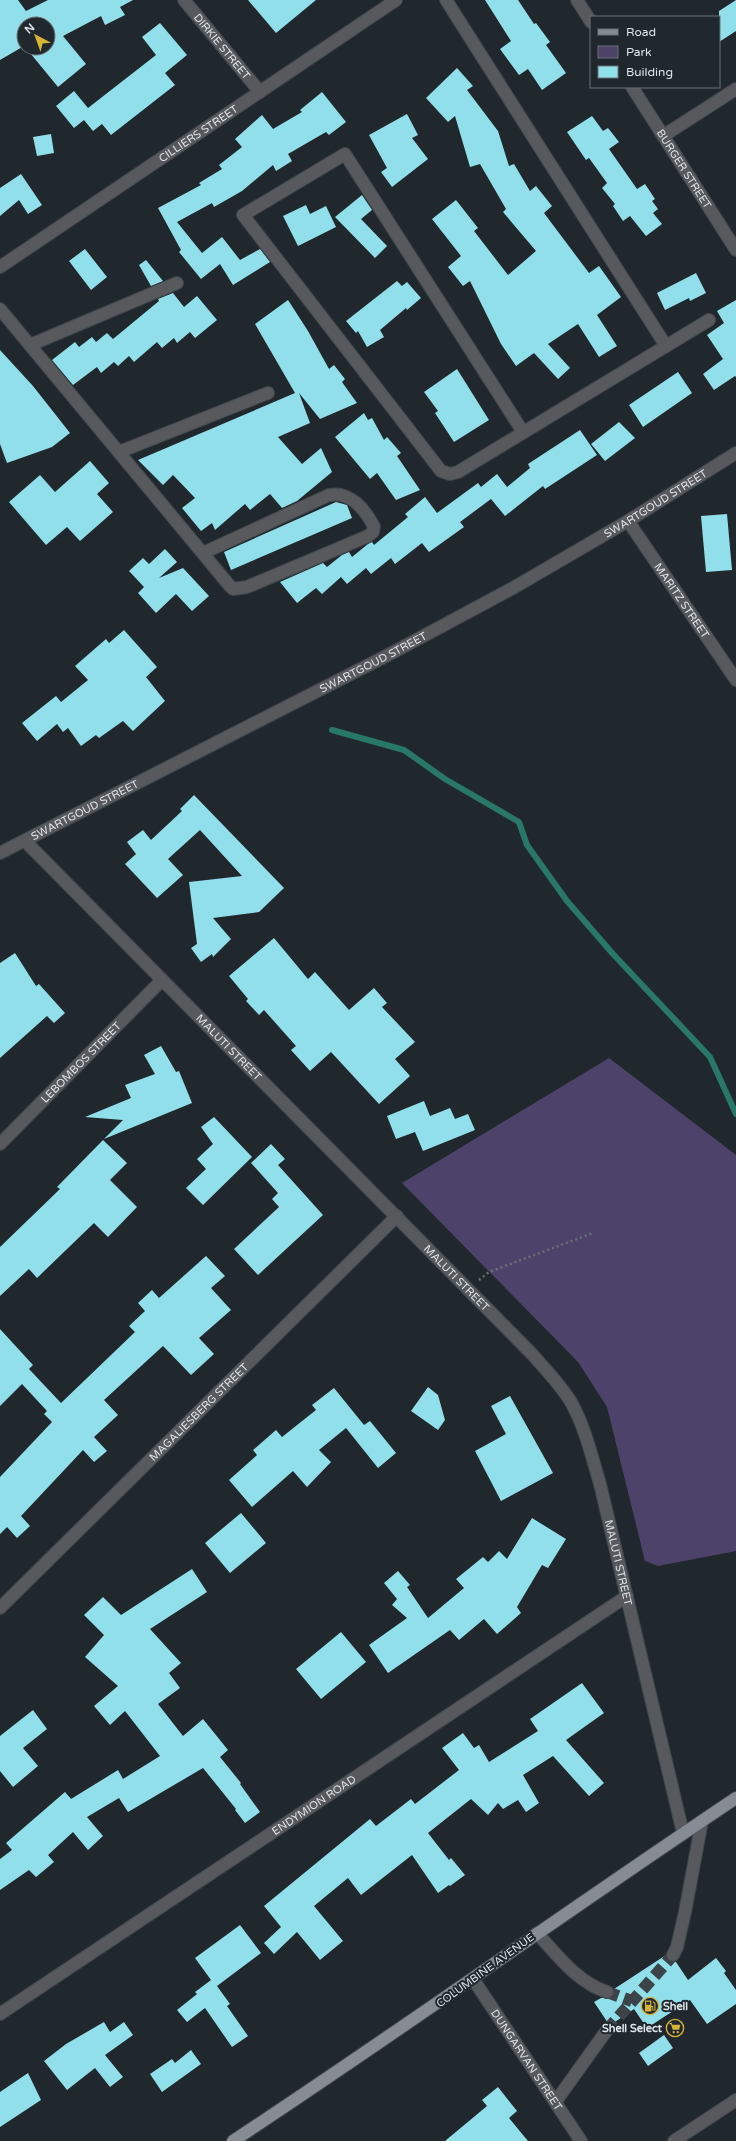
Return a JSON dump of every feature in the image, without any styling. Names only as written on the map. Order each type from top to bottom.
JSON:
[{"type":"main road","name":"COLUMBINE AVENUE","points":[[233,2141],[473,1979],[537,1933],[736,1798]]},
{"type":"street","name":"DIRKIE STREET","points":[[184,0],[260,92]]},
{"type":"street","name":"CILLIERS STREET","points":[[0,267],[396,0]]},
{"type":"street","points":[[446,0],[666,346]]},
{"type":"street","points":[[577,0],[590,20]]},
{"type":"street","name":"BURGER STREET","points":[[633,88],[736,250]]},
{"type":"street","points":[[663,136],[736,89]]},
{"type":"street","points":[[523,432],[345,154],[243,215],[441,471],[450,474],[458,472],[709,320]]},
{"type":"street","points":[[30,345],[177,283]]},
{"type":"street","points":[[0,309],[229,585],[233,589],[247,587],[368,536],[373,532],[374,527],[358,505],[348,496],[339,493],[329,495],[203,553]]},
{"type":"street","points":[[119,452],[268,393]]},
{"type":"street","name":"SWARTGOUD STREET","points":[[0,853],[388,655],[520,585],[628,521],[736,453]]},
{"type":"street","name":"MARITZ STREET","points":[[628,521],[736,680]]},
{"type":"street","name":"MALUTI STREET","points":[[25,841],[532,1354],[554,1379],[570,1402],[588,1444],[600,1484],[683,1833]]},
{"type":"street","name":"LEBOMBOS STREET","points":[[0,1144],[162,980]]},
{"type":"street","name":"MAGALIESBERG STREET","points":[[0,1608],[397,1216]]},
{"type":"street","name":"ENDYMION ROAD","points":[[0,2014],[626,1596]]},
{"type":"street","points":[[673,1955],[677,1947],[685,1912],[702,1821]]},
{"type":"street","points":[[537,1933],[574,1973],[596,1989],[607,1992]]},
{"type":"street","name":"DUNGARVAN STREET","points":[[473,1979],[556,2101],[581,2141]]},
{"type":"street","points":[[556,2101],[607,2030]]},
{"type":"street","points":[[674,2141],[736,2100]]},
{"type":"path","points":[[467,1288],[489,1272],[593,1233]]},
{"type":"green space","points":[[609,1058],[736,1155],[736,1551],[658,1566],[645,1561],[607,1407],[578,1362],[402,1183]]},
{"type":"building","points":[[0,0],[18,0],[26,11],[48,0],[133,0],[120,7],[125,15],[105,25],[101,16],[63,36],[86,64],[58,87],[33,56],[56,56],[56,16],[16,16],[16,51],[0,60]]},
{"type":"building","points":[[248,0],[316,0],[276,33]]},
{"type":"building","points":[[485,0],[518,0],[534,24],[536,23],[550,42],[546,45],[566,73],[542,90],[528,69],[519,75],[500,49],[511,41]]},
{"type":"building","points":[[736,0],[736,31],[720,41],[720,16],[719,11]]},
{"type":"building","points":[[160,23],[187,55],[165,73],[175,85],[111,135],[102,124],[93,131],[84,120],[74,128],[56,106],[74,91],[88,108],[156,55],[142,37]]},
{"type":"building","points":[[457,68],[473,86],[467,90],[498,131],[509,166],[514,164],[530,191],[536,186],[552,206],[544,213],[589,273],[599,266],[621,297],[597,315],[617,346],[599,357],[578,324],[548,344],[570,368],[558,379],[534,353],[516,366],[501,344],[470,281],[463,286],[448,267],[461,256],[432,219],[456,200],[478,228],[474,231],[508,275],[536,251],[503,212],[506,209],[480,164],[470,167],[455,116],[448,122],[426,98]]},
{"type":"building","points":[[322,92],[346,122],[329,135],[326,132],[288,154],[292,161],[276,171],[273,165],[242,191],[214,207],[212,203],[177,222],[202,253],[222,237],[240,260],[260,249],[270,262],[233,285],[220,264],[201,279],[179,252],[181,250],[158,208],[201,185],[199,183],[222,169],[219,165],[242,147],[235,139],[262,115],[273,129],[302,112],[300,110]]},
{"type":"building","points":[[407,114],[418,135],[412,138],[428,159],[392,187],[381,172],[387,168],[369,135]]},
{"type":"building","points":[[592,116],[603,131],[608,128],[619,142],[609,149],[637,189],[645,184],[655,199],[652,201],[658,209],[653,213],[662,224],[646,236],[630,216],[623,221],[613,206],[615,204],[602,188],[607,183],[589,158],[586,160],[567,132]]},
{"type":"building","points":[[51,134],[54,153],[37,156],[33,137]]},
{"type":"building","points":[[21,174],[42,205],[28,214],[19,200],[0,216],[0,188]]},
{"type":"building","points":[[362,195],[372,210],[361,219],[387,246],[375,258],[335,217]]},
{"type":"building","points":[[306,205],[310,214],[326,206],[336,227],[298,246],[283,216]]},
{"type":"building","points":[[85,249],[107,277],[91,290],[69,261]]},
{"type":"building","points":[[146,260],[163,281],[151,286],[139,265]]},
{"type":"building","points":[[696,273],[706,293],[690,301],[689,298],[665,310],[657,293]]},
{"type":"building","points":[[397,281],[402,286],[407,282],[421,298],[407,310],[406,308],[380,330],[384,337],[367,347],[358,331],[356,333],[346,321]]},
{"type":"building","points":[[173,293],[184,307],[197,296],[217,320],[195,338],[190,332],[177,343],[174,338],[162,348],[157,342],[134,362],[129,356],[118,366],[114,362],[101,373],[97,367],[73,385],[52,360],[75,342],[79,347],[92,337],[96,342],[107,333],[113,339],[159,301],[158,299]]},
{"type":"building","points":[[288,300],[308,331],[329,369],[334,365],[345,379],[342,382],[357,403],[320,419],[299,393],[310,423],[278,437],[302,464],[321,448],[332,472],[297,501],[282,508],[270,494],[250,510],[245,504],[215,530],[212,523],[201,531],[182,508],[195,498],[173,475],[163,485],[138,460],[295,393],[255,324]]},
{"type":"building","points":[[736,300],[736,377],[735,376],[714,390],[703,374],[723,359],[707,335],[724,323],[717,311]]},
{"type":"building","points":[[0,350],[33,386],[70,433],[52,447],[7,463],[0,444]]},
{"type":"building","points":[[457,369],[489,420],[454,442],[435,413],[438,411],[424,392]]},
{"type":"building","points":[[678,372],[692,393],[643,427],[629,405]]},
{"type":"building","points":[[364,413],[368,420],[372,418],[384,440],[387,437],[401,453],[397,456],[420,490],[396,500],[377,473],[370,479],[335,437]]},
{"type":"building","points":[[619,422],[635,438],[605,461],[591,444]]},
{"type":"building","points":[[580,430],[597,455],[545,489],[543,486],[505,516],[491,499],[460,522],[464,527],[429,552],[422,543],[395,564],[391,558],[371,574],[366,568],[347,584],[341,577],[322,594],[316,588],[297,603],[280,582],[323,563],[327,567],[342,555],[349,552],[352,557],[372,542],[374,545],[408,517],[405,514],[425,497],[437,513],[478,483],[481,487],[497,474],[507,487],[530,468],[528,464]]},
{"type":"building","points":[[90,461],[109,483],[97,494],[113,512],[80,541],[67,527],[46,545],[9,502],[40,475],[55,492]]},
{"type":"building","points":[[336,502],[347,505],[352,518],[231,570],[224,552]]},
{"type":"building","points":[[727,514],[732,570],[706,572],[701,516]]},
{"type":"building","points":[[165,549],[177,562],[159,578],[183,568],[209,596],[192,611],[176,594],[156,613],[138,593],[144,587],[129,571],[143,558],[149,564]]},
{"type":"building","points":[[124,630],[157,667],[146,677],[165,701],[133,731],[123,721],[99,738],[96,735],[81,746],[68,728],[63,732],[57,724],[37,741],[22,723],[56,696],[61,702],[88,680],[75,666],[106,639],[109,643]]},
{"type":"building","points":[[194,795],[284,888],[259,912],[213,918],[231,939],[213,957],[212,954],[201,962],[191,948],[197,944],[189,882],[242,876],[200,830],[168,859],[183,875],[157,898],[125,864],[136,854],[127,842],[143,830],[151,840],[182,811],[180,809]]},
{"type":"building","points":[[274,938],[308,979],[315,972],[349,1010],[374,988],[387,1003],[382,1007],[415,1042],[395,1059],[410,1076],[379,1104],[331,1052],[310,1071],[291,1050],[296,1046],[264,1010],[259,1015],[246,1001],[248,999],[229,976]]},
{"type":"building","points":[[15,953],[36,986],[39,984],[65,1013],[54,1023],[47,1016],[0,1058],[0,963]]},
{"type":"building","points":[[161,1046],[176,1072],[179,1071],[192,1103],[104,1139],[123,1120],[85,1117],[131,1098],[125,1085],[155,1074],[144,1055]]},
{"type":"building","points":[[424,1101],[430,1116],[450,1108],[455,1119],[468,1114],[475,1130],[423,1151],[415,1132],[396,1139],[387,1116]]},
{"type":"building","points":[[214,1117],[252,1157],[203,1205],[186,1188],[206,1169],[197,1159],[213,1144],[201,1127]]},
{"type":"building","points":[[103,1140],[127,1163],[110,1180],[137,1207],[108,1237],[94,1223],[37,1278],[29,1269],[0,1296],[0,1247],[60,1189],[57,1187]]},
{"type":"building","points":[[271,1144],[285,1159],[278,1165],[323,1215],[258,1275],[234,1249],[279,1207],[272,1199],[278,1193],[251,1163]]},
{"type":"building","points":[[206,1256],[225,1276],[211,1288],[231,1310],[199,1338],[214,1354],[191,1375],[163,1346],[104,1400],[118,1415],[94,1437],[107,1451],[94,1462],[83,1450],[21,1516],[30,1526],[17,1538],[7,1527],[0,1534],[0,1477],[52,1422],[44,1414],[47,1411],[22,1384],[0,1406],[0,1329],[33,1365],[29,1369],[61,1403],[135,1332],[129,1326],[145,1311],[138,1303],[152,1290],[159,1298]]},
{"type":"building","points":[[428,1387],[438,1395],[445,1420],[438,1430],[411,1411]]},
{"type":"building","points":[[334,1388],[364,1425],[370,1421],[396,1453],[378,1468],[346,1428],[319,1450],[331,1462],[307,1487],[293,1471],[252,1507],[229,1480],[257,1455],[253,1450],[276,1430],[282,1437],[316,1410],[312,1405]]},
{"type":"building","points":[[510,1396],[553,1473],[501,1501],[475,1451],[506,1434],[491,1406]]},
{"type":"building","points":[[241,1513],[266,1543],[230,1573],[205,1543]]},
{"type":"building","points":[[532,1518],[566,1539],[548,1568],[542,1565],[517,1607],[521,1613],[497,1634],[484,1619],[459,1640],[450,1630],[388,1673],[369,1645],[407,1618],[392,1605],[397,1599],[384,1583],[398,1571],[410,1585],[407,1587],[428,1618],[464,1588],[456,1579],[483,1557],[488,1562],[499,1551],[507,1559]]},
{"type":"building","points":[[192,1569],[207,1592],[150,1629],[181,1663],[169,1673],[180,1688],[158,1704],[183,1736],[203,1719],[228,1750],[220,1757],[241,1783],[240,1784],[260,1812],[245,1823],[235,1810],[236,1809],[203,1768],[128,1812],[119,1798],[87,1817],[103,1836],[88,1850],[73,1832],[48,1855],[54,1862],[36,1877],[29,1870],[0,1890],[0,1859],[12,1850],[6,1843],[65,1792],[71,1799],[118,1770],[123,1779],[160,1756],[125,1711],[110,1725],[94,1706],[118,1686],[85,1657],[104,1635],[84,1615],[103,1597],[121,1615]]},
{"type":"building","points":[[341,1632],[366,1662],[321,1699],[296,1669]]},
{"type":"building","points":[[582,1683],[604,1713],[566,1740],[604,1783],[589,1796],[553,1756],[523,1775],[539,1803],[526,1812],[518,1800],[503,1809],[498,1803],[488,1815],[471,1799],[428,1833],[449,1860],[451,1858],[465,1875],[450,1886],[449,1885],[438,1893],[412,1855],[361,1895],[348,1878],[314,1906],[343,1941],[320,1960],[297,1932],[274,1954],[264,1943],[281,1927],[264,1906],[370,1819],[376,1826],[411,1799],[415,1804],[459,1770],[442,1748],[463,1733],[474,1748],[479,1745],[489,1762],[538,1731],[530,1719]]},
{"type":"building","points":[[33,1710],[47,1729],[23,1748],[38,1766],[13,1787],[0,1771],[0,1736]]},
{"type":"building","points":[[240,1925],[261,1953],[217,1986],[230,2004],[227,2006],[248,2036],[232,2047],[205,2008],[187,2022],[177,2010],[197,1994],[195,1992],[211,1980],[195,1958]]},
{"type":"building","points":[[666,1955],[669,1961],[676,1962],[688,1980],[716,1958],[726,1971],[724,1973],[736,1990],[736,2004],[707,2024],[690,2000],[647,2028],[634,2009],[612,2024],[608,2023],[594,2002],[601,1998],[611,1998],[614,1994],[614,1989]]},
{"type":"building","points":[[104,2022],[110,2032],[124,2022],[133,2035],[105,2055],[123,2077],[110,2087],[95,2068],[67,2090],[44,2061],[66,2044]]},
{"type":"building","points":[[664,2035],[673,2048],[648,2066],[639,2053]]},
{"type":"building","points":[[191,2050],[201,2064],[162,2092],[150,2074],[172,2059],[175,2063]]},
{"type":"building","points":[[28,2073],[41,2100],[0,2127],[0,2092]]},
{"type":"building","points":[[498,2087],[517,2111],[509,2118],[528,2141],[445,2141],[487,2106],[482,2100]]},
{"type":"waterway","points":[[332,730],[404,750],[445,779],[519,822],[527,845],[567,901],[613,954],[710,1057],[736,1114]]},
{"type":"tunnel","points":[[607,2030],[673,1955]]},
{"type":"tunnel","points":[[607,1992],[632,2001]]},
{"type":"place","name":"Shell","points":[[650,2006]]},
{"type":"place","name":"Shell Select","points":[[675,2028]]}]
